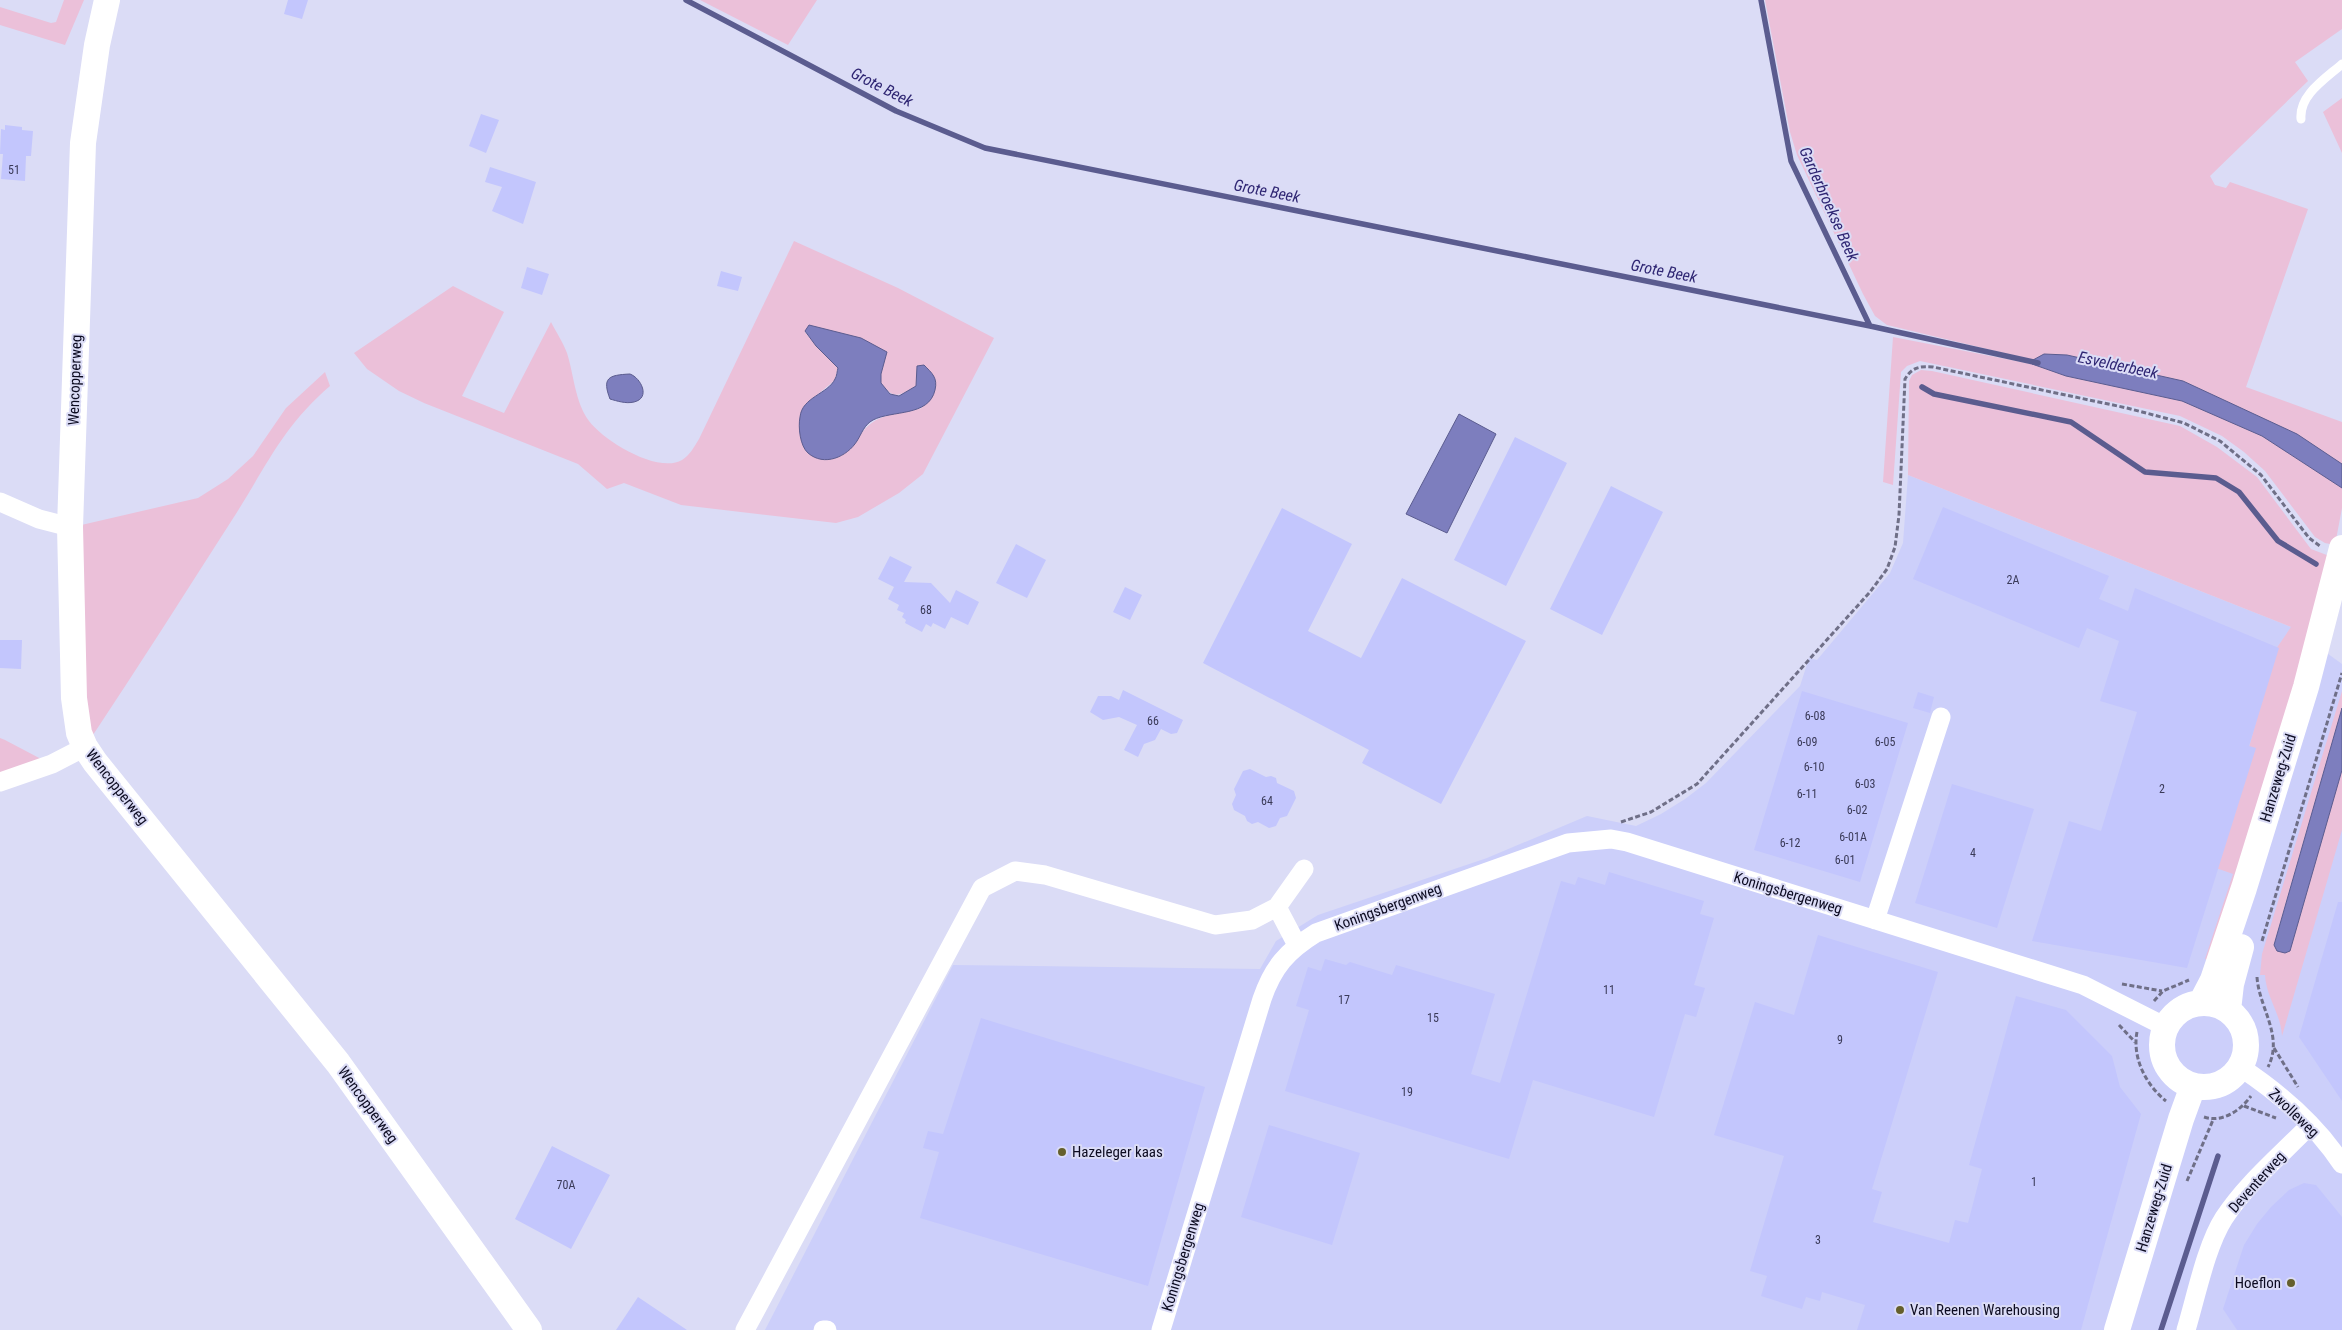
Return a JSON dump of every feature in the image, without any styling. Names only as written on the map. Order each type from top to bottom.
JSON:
[{"type":"street","name":"Wencopperweg","points":[[108,0],[97,45],[83,143],[70,527],[74,698],[79,733],[85,747],[338,1063],[529,1330]]},
{"type":"street","points":[[0,502],[39,519],[70,527]]},
{"type":"street","name":"Hanzeweg-Zuid","points":[[2201,1003],[2213,980],[2244,888],[2306,687],[2341,551]]},
{"type":"street","name":"Hanzeweg-Zuid","points":[[2228,1010],[2231,984],[2256,892],[2342,606]]},
{"type":"street","points":[[1875,920],[1941,718]]},
{"type":"street","points":[[0,782],[52,764],[85,747]]},
{"type":"street","name":"Koningsbergenweg","points":[[1160,1330],[1267,984],[1282,959],[1297,945],[1316,933],[1568,843],[1610,839],[1627,842],[2083,984],[2166,1027]]},
{"type":"street","points":[[745,1330],[982,888],[1015,871],[1045,875],[1215,925],[1252,920],[1277,906],[1304,869]]},
{"type":"street","points":[[1277,906],[1297,945]]},
{"type":"street","points":[[2201,1003],[2216,1004],[2228,1010],[2238,1019],[2244,1031],[2247,1044],[2245,1058],[2240,1067],[2230,1079],[2219,1085],[2206,1088],[2193,1086],[2182,1081],[2172,1073],[2166,1063],[2162,1045],[2166,1027],[2175,1015],[2187,1006],[2201,1003]]},
{"type":"street","name":"Zwolleweg","points":[[2240,1067],[2261,1081],[2310,1125],[2342,1164]]},
{"type":"street","name":"Hanzeweg-Zuid","points":[[2117,1330],[2181,1119],[2193,1086]]},
{"type":"street","name":"Deventerweg","points":[[2186,1330],[2209,1252],[2223,1219],[2241,1196],[2310,1125]]},
{"type":"lane","points":[[2301,119],[2300,109],[2304,100],[2342,64]]},
{"type":"path","points":[[1613,825],[1651,812],[1697,784],[1870,592],[1887,569],[1895,547],[1899,515],[1905,379],[1909,372],[1915,368],[1923,366],[1933,367],[2127,408],[2184,423],[2220,441],[2261,474],[2310,538],[2317,544],[2341,551]]},
{"type":"path","name":"Hanzeweg-Zuid","points":[[2260,945],[2342,673]]},
{"type":"path","points":[[2256,974],[2258,992]]},
{"type":"shaded area","points":[[64,0],[84,0],[65,45],[0,25],[0,7],[51,23],[56,22]]},
{"type":"shaded area","points":[[700,0],[817,0],[788,45]]},
{"type":"shaded area","points":[[1765,0],[2342,0],[2342,29],[2295,62],[2308,81],[2210,176],[2215,185],[2226,188],[2230,182],[2308,209],[2246,387],[2342,422],[2342,464],[2297,434],[2183,381],[2067,355],[2044,354],[2033,360],[1887,325],[1875,316],[1797,155],[1790,132]]},
{"type":"shaded area","points":[[2342,98],[2342,153],[2323,112]]},
{"type":"shaded area","points":[[794,241],[898,288],[994,338],[923,474],[899,493],[858,517],[836,523],[681,505],[624,483],[607,489],[578,464],[424,403],[399,391],[367,369],[354,353],[453,286],[504,312],[462,396],[504,413],[551,322],[567,353],[584,414],[606,438],[632,453],[659,463],[672,463],[682,460],[692,451]],"holes":[[[809,325],[881,374],[881,384],[897,395],[916,386],[918,366],[922,408],[892,414],[876,420],[862,432],[856,442],[804,406],[835,380],[838,367],[816,346],[805,332]]]},
{"type":"shaded area","points":[[809,325],[861,338],[887,352],[881,374],[881,383],[890,394],[899,396],[916,386],[917,366],[924,365],[932,373],[936,382],[931,399],[918,409],[873,420],[865,427],[853,447],[841,456],[828,460],[814,457],[805,450],[801,441],[800,417],[805,405],[832,384],[836,378],[838,368],[816,346],[805,331]]},
{"type":"shaded area","points":[[1893,337],[2032,364],[2066,376],[2182,401],[2262,436],[2342,488],[2342,508],[2335,545],[2325,543],[2315,537],[2265,471],[2244,452],[2222,436],[2180,416],[1920,361],[1907,366],[1901,372],[1893,485],[1883,482]]},
{"type":"shaded area","name":"Esvelderbeek","points":[[2044,354],[2067,355],[2183,381],[2297,434],[2342,464],[2342,488],[2262,436],[2182,401],[2066,376],[2032,364],[2033,360]]},
{"type":"shaded area","points":[[1921,370],[2180,426],[2217,447],[2257,477],[2311,549],[2332,557],[2211,961],[2205,959],[2233,874],[2216,868],[2276,649],[2291,627],[1908,475],[1909,381],[1912,375]]},
{"type":"shaded area","points":[[325,372],[330,386],[299,417],[275,449],[232,520],[91,738],[87,730],[77,526],[198,498],[228,479],[253,456],[286,408]]},
{"type":"shaded area","points":[[630,374],[638,379],[641,384],[643,392],[639,400],[631,403],[610,399],[607,386],[609,379],[616,375]]},
{"type":"shaded area","points":[[1459,414],[1496,434],[1447,533],[1406,514]]},
{"type":"shaded area","points":[[1908,475],[2291,627],[2342,664],[2342,1330],[765,1330],[953,965],[1260,969],[1276,941],[1318,915],[1487,858],[1587,816],[1636,826],[1661,814],[1706,783],[1800,686],[1809,658],[1817,660],[1890,573],[1903,543]]},
{"type":"shaded area","points":[[2342,691],[2342,708],[2274,944],[2275,948],[2342,770],[2342,830],[2282,1036],[2265,975],[2260,975],[2262,954]]},
{"type":"shaded area","points":[[2342,708],[2342,770],[2290,951],[2285,953],[2277,951],[2274,945]]},
{"type":"shaded area","points":[[0,738],[5,740],[43,760],[0,775]]},
{"type":"building","points":[[288,0],[308,0],[302,19],[284,14]]},
{"type":"building","points":[[481,114],[499,120],[486,153],[469,146]]},
{"type":"building","points":[[5,125],[22,127],[22,130],[33,131],[31,156],[26,156],[25,181],[1,179],[3,154],[0,154],[1,129],[5,130]]},
{"type":"building","points":[[490,167],[536,182],[523,224],[492,211],[502,187],[485,182]]},
{"type":"building","points":[[527,267],[549,274],[542,295],[521,288]]},
{"type":"building","points":[[721,271],[742,277],[738,291],[717,286]]},
{"type":"building","points":[[1515,437],[1567,463],[1506,586],[1454,560]]},
{"type":"building","points":[[1611,486],[1663,512],[1602,635],[1550,609]]},
{"type":"building","points":[[1943,507],[2109,576],[2099,599],[2128,611],[2135,588],[2279,648],[2249,746],[2256,748],[2187,968],[2032,941],[2069,821],[2101,831],[2137,712],[2100,701],[2119,641],[2087,628],[2079,648],[1913,579]]},
{"type":"building","points":[[1282,508],[1352,544],[1308,631],[1361,658],[1402,578],[1526,641],[1441,804],[1362,763],[1369,750],[1203,663]]},
{"type":"building","points":[[1016,544],[1046,560],[1027,598],[996,583]]},
{"type":"building","points":[[890,556],[912,567],[904,582],[931,583],[950,603],[956,590],[979,602],[968,625],[951,617],[945,629],[933,623],[931,627],[926,624],[922,632],[905,623],[906,620],[902,617],[904,613],[897,610],[899,605],[888,599],[894,587],[878,579]]},
{"type":"building","points":[[1125,587],[1142,595],[1130,620],[1113,612]]},
{"type":"building","points":[[0,640],[22,640],[21,669],[0,668]]},
{"type":"building","points":[[1123,690],[1183,720],[1177,733],[1171,734],[1161,729],[1155,740],[1144,744],[1138,757],[1124,750],[1137,725],[1119,717],[1103,720],[1090,712],[1098,696],[1111,696],[1119,700]]},
{"type":"building","points":[[1802,691],[1908,723],[1860,882],[1754,850]]},
{"type":"building","points":[[1918,692],[1934,697],[1930,713],[1913,708]]},
{"type":"building","points":[[1250,769],[1266,777],[1276,778],[1277,783],[1294,791],[1296,798],[1287,816],[1280,818],[1276,826],[1269,828],[1258,822],[1252,824],[1247,821],[1245,816],[1234,810],[1232,804],[1236,795],[1234,789],[1243,771]]},
{"type":"building","points":[[1952,784],[2034,809],[1997,928],[1915,903]]},
{"type":"building","points":[[1609,872],[1704,901],[1700,914],[1714,918],[1694,985],[1705,988],[1696,1017],[1685,1014],[1654,1117],[1533,1080],[1509,1159],[1285,1091],[1309,1010],[1296,1006],[1308,967],[1321,971],[1325,959],[1346,965],[1350,962],[1392,975],[1396,965],[1495,994],[1471,1074],[1500,1083],[1561,881],[1575,885],[1578,877],[1605,885]]},
{"type":"building","points":[[2338,902],[2342,902],[2342,1101],[2299,1037]]},
{"type":"building","points":[[1818,935],[1938,972],[1872,1189],[1882,1192],[1873,1222],[1949,1243],[1955,1220],[1968,1223],[1982,1169],[1969,1165],[2016,996],[2066,1010],[2112,1056],[2120,1087],[2141,1114],[2081,1330],[1857,1330],[1865,1305],[1822,1292],[1820,1301],[1806,1297],[1802,1309],[1761,1296],[1767,1276],[1750,1271],[1784,1156],[1714,1135],[1755,1002],[1794,1015]]},
{"type":"building","points":[[981,1018],[1205,1087],[1148,1286],[920,1218],[939,1152],[923,1148],[928,1131],[943,1134]]},
{"type":"building","points":[[1269,1125],[1360,1153],[1332,1245],[1241,1217]]},
{"type":"building","points":[[552,1146],[610,1175],[571,1249],[515,1219]]},
{"type":"building","points":[[2304,1183],[2316,1185],[2342,1217],[2342,1330],[2237,1330],[2223,1309],[2244,1245],[2257,1224],[2271,1207],[2289,1190]]},
{"type":"building","points":[[638,1297],[687,1330],[616,1330]]},
{"type":"waterway","name":"Grote Beek","points":[[686,0],[896,111],[985,148],[1870,326],[2038,363]]},
{"type":"waterway","name":"Garderbroekse Beek","points":[[1761,0],[1791,161],[1870,326]]},
{"type":"waterway","points":[[1922,387],[1934,394],[2071,422],[2145,472],[2216,478],[2239,492],[2278,541],[2316,564]]},
{"type":"waterway","points":[[2161,1330],[2218,1156]]},
{"type":"place","name":"Hazeleger kaas","points":[[1062,1152]]},
{"type":"place","name":"Hoeflon","points":[[2291,1283]]},
{"type":"place","name":"Van Reenen Warehousing","points":[[1900,1310]]}]
